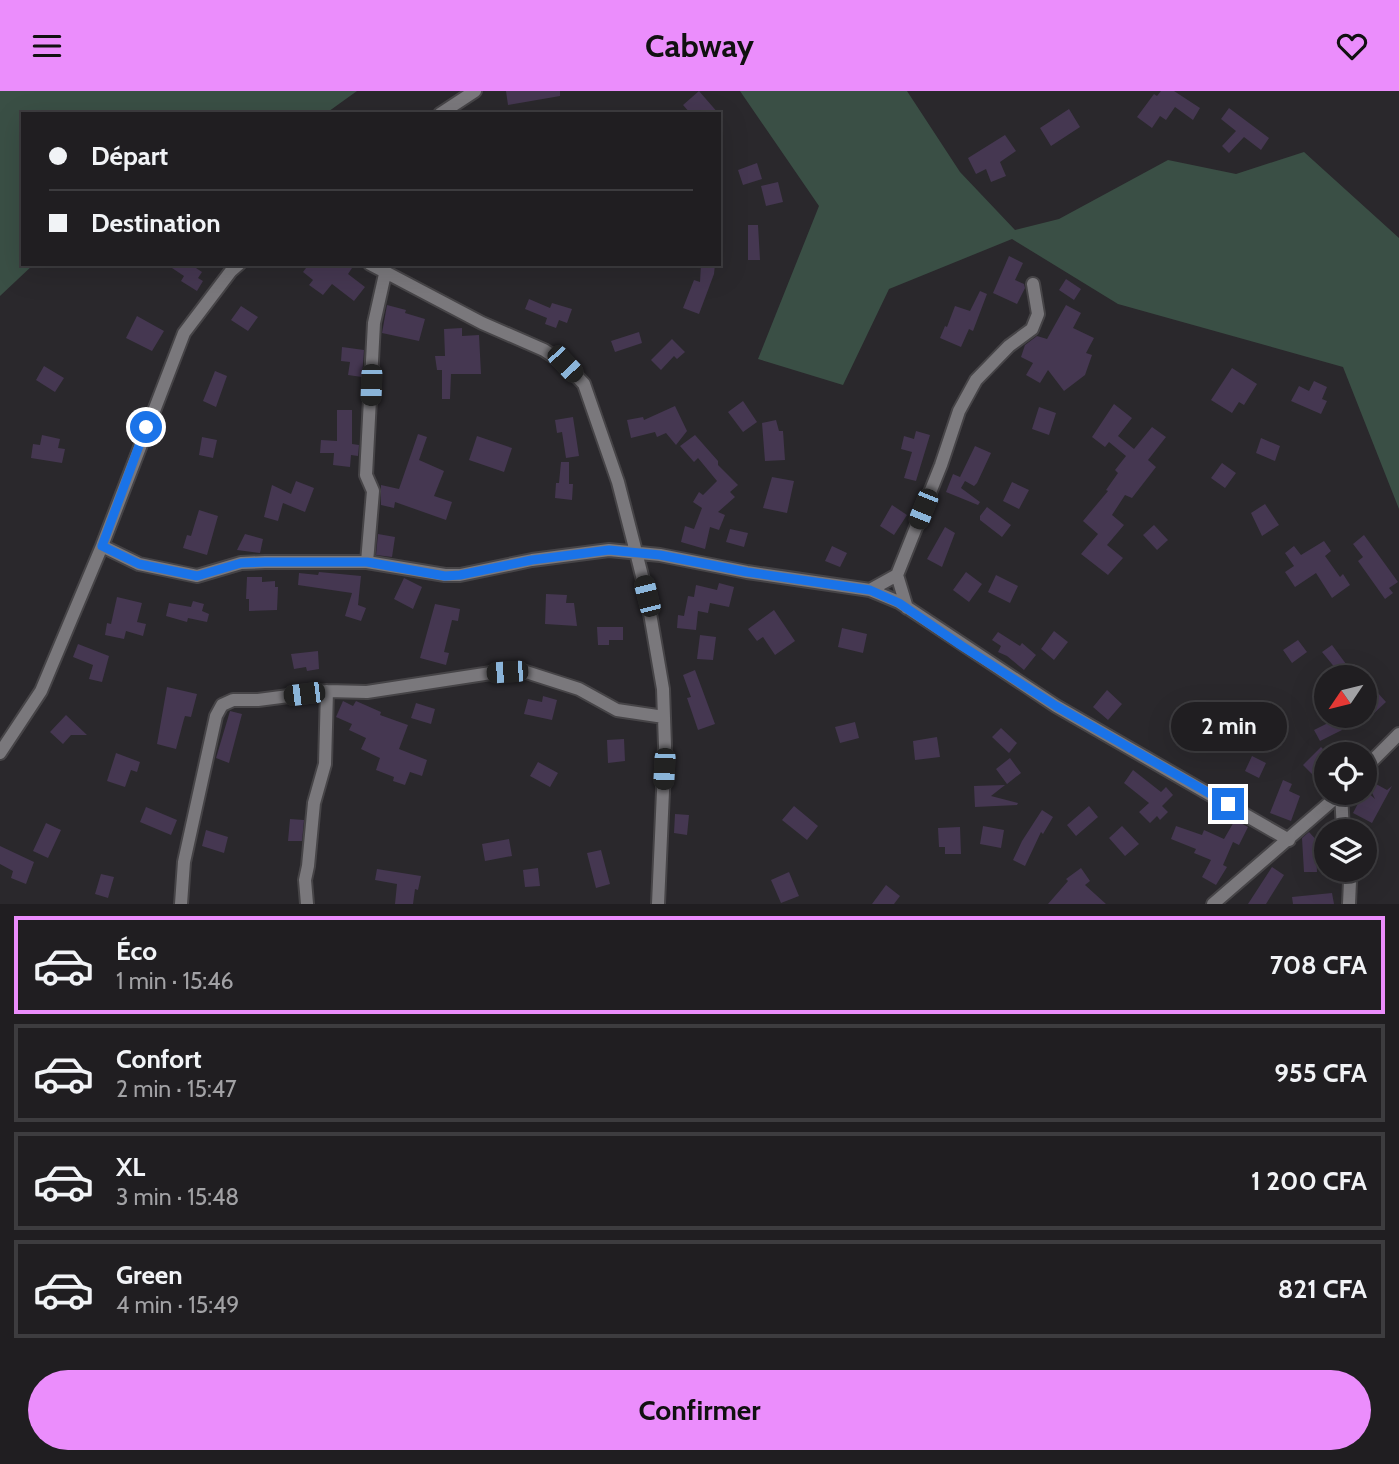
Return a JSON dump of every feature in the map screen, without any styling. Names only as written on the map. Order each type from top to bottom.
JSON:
[{"type":"street","points":[[443,112],[475,91]]},
{"type":"street","points":[[0,753],[41,691],[102,546],[184,333],[237,266]]},
{"type":"street","points":[[373,266],[482,323],[544,350],[565,364],[584,384],[618,482],[647,596],[663,689],[665,746],[658,904]]},
{"type":"street","points":[[367,562],[373,491],[366,475],[371,366],[374,323],[386,274]]},
{"type":"street","points":[[907,608],[897,576],[964,401],[976,380],[1009,346],[1032,328],[1038,314],[1033,284]]},
{"type":"street","points":[[102,546],[139,564],[197,576],[241,563],[367,562],[445,576],[532,560],[609,550],[636,552],[870,590],[888,596],[1056,706],[1289,840]]},
{"type":"street","points":[[870,590],[897,576]]},
{"type":"street","points":[[181,904],[184,862],[216,716],[222,705],[233,700],[327,691],[367,692],[491,673],[523,671],[579,689],[617,710],[664,717]]},
{"type":"street","points":[[307,904],[304,880],[308,866],[314,803],[325,764],[327,691]]},
{"type":"street","points":[[1377,756],[1399,734]]},
{"type":"street","points":[[1213,904],[1328,805]]},
{"type":"street","points":[[1349,904],[1350,882]]},
{"type":"green space","points":[[0,91],[357,91],[328,112],[21,112],[21,266],[32,266],[0,296]]},
{"type":"green space","points":[[740,91],[907,91],[960,172],[1015,230],[1059,219],[1168,160],[1236,174],[1304,152],[1399,238],[1399,509],[1343,367],[1118,304],[1012,239],[889,289],[843,385],[758,359],[819,206]]},
{"type":"building","points":[[506,91],[560,91],[560,96],[508,105]]},
{"type":"building","points":[[699,91],[717,112],[689,112],[683,105]]},
{"type":"building","points":[[1161,91],[1174,91],[1200,108],[1193,120],[1175,107],[1166,120],[1160,116],[1152,128],[1137,117],[1154,94],[1157,96]]},
{"type":"building","points":[[1229,108],[1269,138],[1261,150],[1244,137],[1229,153],[1222,146],[1236,131],[1221,119]]},
{"type":"building","points":[[1069,109],[1080,127],[1051,146],[1040,128]]},
{"type":"building","points":[[1005,135],[1016,151],[1000,162],[1006,176],[991,182],[986,169],[976,174],[968,158]]},
{"type":"building","points":[[757,163],[762,179],[743,185],[738,170]]},
{"type":"building","points":[[778,182],[783,202],[766,206],[761,186]]},
{"type":"building","points":[[748,225],[758,225],[760,260],[748,260]]},
{"type":"building","points":[[1009,256],[1023,263],[1015,280],[1024,284],[1025,288],[1017,304],[993,293]]},
{"type":"building","points":[[169,266],[193,266],[202,272],[198,278],[203,281],[197,291],[181,281],[184,276]]},
{"type":"building","points":[[308,266],[349,266],[352,268],[348,274],[365,287],[354,301],[332,284],[323,295],[309,285],[313,280],[303,272]]},
{"type":"building","points":[[701,266],[715,266],[699,314],[683,308],[694,280],[700,282]]},
{"type":"building","points":[[1066,279],[1081,289],[1074,300],[1059,290]]},
{"type":"building","points":[[980,291],[987,294],[973,331],[969,329],[961,347],[940,338],[955,306],[970,311]]},
{"type":"building","points":[[529,299],[550,308],[552,303],[572,309],[567,323],[559,320],[556,328],[545,324],[547,318],[525,309]]},
{"type":"building","points":[[387,305],[425,319],[419,341],[382,333]]},
{"type":"building","points":[[1066,305],[1081,313],[1073,328],[1094,338],[1086,353],[1092,355],[1085,375],[1064,391],[1048,370],[1040,383],[1026,375],[1033,363],[1021,357],[1025,345],[1037,336],[1047,339]]},
{"type":"building","points":[[241,306],[258,317],[248,331],[231,320]]},
{"type":"building","points":[[137,316],[164,331],[152,351],[126,338]]},
{"type":"building","points":[[462,328],[462,336],[479,335],[481,374],[451,374],[450,399],[442,399],[442,370],[437,370],[435,356],[445,356],[444,329]]},
{"type":"building","points":[[639,332],[642,343],[615,352],[611,341]]},
{"type":"building","points":[[672,339],[685,352],[677,359],[674,356],[661,370],[651,360]]},
{"type":"building","points":[[342,347],[364,350],[362,377],[348,375],[350,362],[341,361]]},
{"type":"building","points":[[44,366],[64,378],[55,392],[36,380]]},
{"type":"building","points":[[1232,368],[1257,384],[1244,405],[1239,402],[1232,413],[1211,400]]},
{"type":"building","points":[[215,371],[227,376],[216,407],[203,401]]},
{"type":"building","points":[[1314,381],[1327,387],[1322,399],[1327,401],[1321,414],[1291,401],[1299,386],[1309,391]]},
{"type":"building","points":[[743,401],[757,422],[743,432],[728,412]]},
{"type":"building","points":[[1114,404],[1132,418],[1118,436],[1134,449],[1152,427],[1166,437],[1148,460],[1156,467],[1132,498],[1125,495],[1112,515],[1124,525],[1107,545],[1123,558],[1108,575],[1081,554],[1098,534],[1083,521],[1108,491],[1106,490],[1118,473],[1115,470],[1126,456],[1109,442],[1105,447],[1092,437]]},
{"type":"building","points":[[675,406],[687,431],[676,445],[666,433],[657,437],[655,432],[631,438],[627,420],[643,417],[644,420]]},
{"type":"building","points":[[1039,407],[1056,413],[1049,435],[1032,429]]},
{"type":"building","points":[[337,410],[352,410],[352,444],[359,445],[358,456],[351,455],[350,467],[333,465],[334,453],[320,453],[321,440],[337,441]]},
{"type":"building","points":[[573,417],[579,456],[566,458],[562,432],[557,433],[555,420]]},
{"type":"building","points":[[776,420],[779,431],[783,431],[785,460],[765,461],[762,423]]},
{"type":"building","points":[[916,431],[930,435],[916,481],[904,478],[912,452],[901,449],[904,436],[914,439]]},
{"type":"building","points":[[418,434],[427,437],[419,460],[444,471],[434,496],[452,502],[446,520],[395,502],[394,508],[381,505],[381,485],[399,489]]},
{"type":"building","points":[[42,435],[60,439],[58,448],[65,449],[62,463],[31,458],[33,444],[40,445]]},
{"type":"building","points":[[695,435],[718,461],[718,465],[738,485],[730,492],[735,497],[718,512],[725,515],[719,530],[710,527],[705,549],[681,542],[685,526],[694,529],[702,508],[693,502],[699,492],[703,495],[717,481],[698,458],[694,462],[680,446]]},
{"type":"building","points":[[477,436],[512,448],[504,472],[469,460]]},
{"type":"building","points":[[202,437],[217,440],[213,458],[199,455]]},
{"type":"building","points":[[1261,438],[1280,446],[1275,461],[1256,453]]},
{"type":"building","points":[[975,446],[991,453],[977,483],[974,486],[965,481],[961,488],[980,502],[978,505],[946,492],[953,474],[960,477]]},
{"type":"building","points":[[561,462],[569,462],[569,484],[573,484],[572,500],[555,498]]},
{"type":"building","points":[[1222,463],[1236,473],[1225,488],[1211,478]]},
{"type":"building","points":[[772,477],[794,481],[787,513],[763,508]]},
{"type":"building","points":[[296,481],[314,488],[305,512],[283,503],[278,521],[264,517],[272,485],[291,494]]},
{"type":"building","points":[[1012,482],[1029,490],[1019,509],[1003,501]]},
{"type":"building","points":[[1265,504],[1279,525],[1262,536],[1251,513]]},
{"type":"building","points":[[892,505],[907,515],[894,535],[880,526]]},
{"type":"building","points":[[987,507],[1011,525],[1002,537],[980,520]]},
{"type":"building","points":[[199,510],[218,516],[207,555],[183,548],[187,535],[191,536]]},
{"type":"building","points":[[1154,525],[1168,540],[1157,550],[1143,535]]},
{"type":"building","points":[[945,527],[955,533],[942,567],[927,559]]},
{"type":"building","points":[[730,529],[748,533],[744,547],[726,542]]},
{"type":"building","points":[[245,534],[263,539],[260,553],[237,550]]},
{"type":"building","points":[[378,534],[395,537],[392,557],[376,555]]},
{"type":"building","points":[[1364,535],[1398,582],[1389,588],[1393,593],[1385,599],[1358,561],[1363,557],[1353,544]]},
{"type":"building","points":[[1324,541],[1331,551],[1325,556],[1340,577],[1343,574],[1350,585],[1332,598],[1316,573],[1295,587],[1285,572],[1294,566],[1285,553],[1294,546],[1301,555]]},
{"type":"building","points":[[832,546],[847,553],[840,567],[825,561]]},
{"type":"building","points":[[319,572],[361,576],[358,605],[366,608],[361,621],[345,616],[352,593],[298,585],[299,573],[318,575]]},
{"type":"building","points":[[966,572],[982,584],[969,602],[953,590]]},
{"type":"building","points":[[996,575],[1018,586],[1010,603],[988,592]]},
{"type":"building","points":[[247,577],[262,577],[262,582],[275,581],[275,587],[278,587],[277,610],[249,611],[249,599],[246,599]]},
{"type":"building","points":[[404,578],[422,587],[413,609],[394,599]]},
{"type":"building","points":[[719,583],[734,587],[729,607],[710,603],[708,613],[698,611],[696,630],[677,628],[678,615],[684,616],[688,596],[694,597],[696,585],[717,590]]},
{"type":"building","points":[[546,594],[567,595],[566,603],[574,603],[577,626],[545,624]]},
{"type":"building","points":[[117,597],[142,603],[137,622],[146,624],[143,636],[126,631],[124,639],[105,635],[107,623],[111,624]]},
{"type":"building","points":[[193,601],[204,604],[202,611],[209,614],[207,622],[188,618],[187,622],[166,616],[169,603],[191,607]]},
{"type":"building","points":[[435,604],[460,609],[458,621],[452,620],[444,652],[449,653],[446,665],[420,658]]},
{"type":"building","points":[[774,610],[795,641],[775,655],[763,637],[757,641],[748,629]]},
{"type":"building","points":[[597,627],[623,627],[623,640],[609,640],[609,645],[598,645]]},
{"type":"building","points":[[842,628],[867,634],[863,653],[838,647]]},
{"type":"building","points":[[1054,631],[1068,642],[1054,660],[1041,649]]},
{"type":"building","points":[[998,632],[1020,646],[1022,643],[1036,655],[1024,670],[998,652],[1001,646],[992,640]]},
{"type":"building","points":[[700,635],[716,637],[713,660],[697,659]]},
{"type":"building","points":[[1298,640],[1307,652],[1292,663],[1283,650]]},
{"type":"building","points":[[78,644],[109,656],[102,682],[89,679],[93,665],[73,657]]},
{"type":"building","points":[[1332,645],[1347,665],[1333,665],[1322,652]]},
{"type":"building","points":[[318,651],[319,669],[294,669],[291,654]]},
{"type":"building","points":[[695,670],[715,724],[698,730],[687,698],[691,697],[683,675]]},
{"type":"building","points":[[167,687],[197,694],[191,717],[185,716],[176,749],[157,744]]},
{"type":"building","points":[[1107,690],[1122,704],[1108,720],[1093,707]]},
{"type":"building","points":[[1377,692],[1386,702],[1377,710]]},
{"type":"building","points":[[543,696],[557,700],[552,720],[524,714],[528,699],[542,702]]},
{"type":"building","points":[[343,701],[353,706],[356,701],[381,712],[380,715],[408,725],[399,749],[427,760],[422,776],[410,772],[405,785],[376,770],[380,758],[361,749],[366,738],[349,730],[352,724],[336,717]]},
{"type":"building","points":[[416,703],[435,709],[431,724],[411,718]]},
{"type":"building","points":[[1192,708],[1206,722],[1196,732],[1182,718]]},
{"type":"building","points":[[230,711],[242,714],[229,763],[216,758]]},
{"type":"building","points":[[66,715],[87,735],[71,735],[63,744],[50,732]]},
{"type":"building","points":[[855,722],[859,738],[840,743],[835,727]]},
{"type":"building","points":[[1001,728],[1017,743],[1009,753],[992,737]]},
{"type":"building","points":[[1341,728],[1342,730],[1320,741],[1314,730]]},
{"type":"building","points":[[937,737],[940,757],[915,760],[913,741]]},
{"type":"building","points":[[624,739],[625,761],[608,763],[607,740]]},
{"type":"building","points":[[116,753],[140,762],[137,772],[131,770],[125,787],[107,781]]},
{"type":"building","points":[[1314,754],[1314,776],[1303,765]]},
{"type":"building","points":[[1252,756],[1266,763],[1259,778],[1245,771]]},
{"type":"building","points":[[1010,758],[1021,773],[1007,784],[996,769]]},
{"type":"building","points":[[538,762],[558,773],[550,787],[530,776]]},
{"type":"building","points":[[1133,770],[1161,792],[1166,787],[1173,795],[1162,806],[1168,812],[1160,820],[1157,816],[1150,823],[1139,812],[1149,803],[1124,783]]},
{"type":"building","points":[[1283,780],[1292,784],[1289,791],[1300,796],[1291,821],[1270,813]]},
{"type":"building","points":[[1005,785],[991,796],[1018,803],[1017,805],[975,807],[974,786]]},
{"type":"building","points":[[1377,785],[1387,790],[1392,786],[1374,819],[1364,819],[1353,813],[1357,805],[1377,805]]},
{"type":"building","points":[[794,806],[818,826],[807,840],[782,820]]},
{"type":"building","points":[[1089,806],[1098,817],[1076,836],[1067,825]]},
{"type":"building","points":[[146,807],[177,820],[171,835],[140,822]]},
{"type":"building","points":[[1042,810],[1053,817],[1043,834],[1041,832],[1025,866],[1013,860]]},
{"type":"building","points":[[675,814],[689,815],[687,835],[674,833]]},
{"type":"building","points":[[290,819],[304,820],[302,841],[288,841]]},
{"type":"building","points":[[1235,820],[1248,827],[1239,845],[1233,842],[1223,865],[1227,867],[1216,885],[1202,877],[1211,860],[1194,853],[1196,849],[1171,839],[1176,826],[1202,835],[1204,830],[1224,839]]},
{"type":"building","points":[[46,823],[61,830],[48,858],[33,851]]},
{"type":"building","points":[[983,826],[1004,830],[1001,848],[980,844]]},
{"type":"building","points":[[1122,826],[1139,844],[1125,856],[1109,838]]},
{"type":"building","points":[[960,827],[961,854],[945,854],[945,847],[939,847],[938,828]]},
{"type":"building","points":[[206,830],[228,837],[224,853],[202,846]]},
{"type":"building","points":[[1309,832],[1314,837],[1314,872],[1304,872],[1302,838]]},
{"type":"building","points":[[509,839],[512,856],[485,861],[482,844]]},
{"type":"building","points":[[0,846],[34,862],[26,884],[11,878],[13,871],[0,864]]},
{"type":"building","points":[[601,850],[610,884],[596,888],[587,853]]},
{"type":"building","points":[[1272,867],[1284,875],[1266,904],[1248,904]]},
{"type":"building","points":[[538,868],[540,886],[525,887],[523,870]]},
{"type":"building","points":[[1081,868],[1090,881],[1085,885],[1106,904],[1048,904],[1068,881],[1066,879]]},
{"type":"building","points":[[377,869],[421,876],[418,890],[415,889],[413,904],[395,904],[397,884],[375,880]]},
{"type":"building","points":[[789,872],[799,896],[781,903],[771,880]]},
{"type":"building","points":[[101,874],[114,877],[108,898],[95,894]]},
{"type":"building","points":[[886,885],[900,896],[894,904],[872,904]]},
{"type":"building","points":[[1332,893],[1334,904],[1293,904],[1292,897]]},
{"type":"route","points":[[146,427],[102,546],[139,564],[197,576],[218,572],[241,563],[367,562],[445,576],[532,560],[609,550],[660,555],[747,572],[870,590],[888,596],[1056,706],[1228,804]]}]
